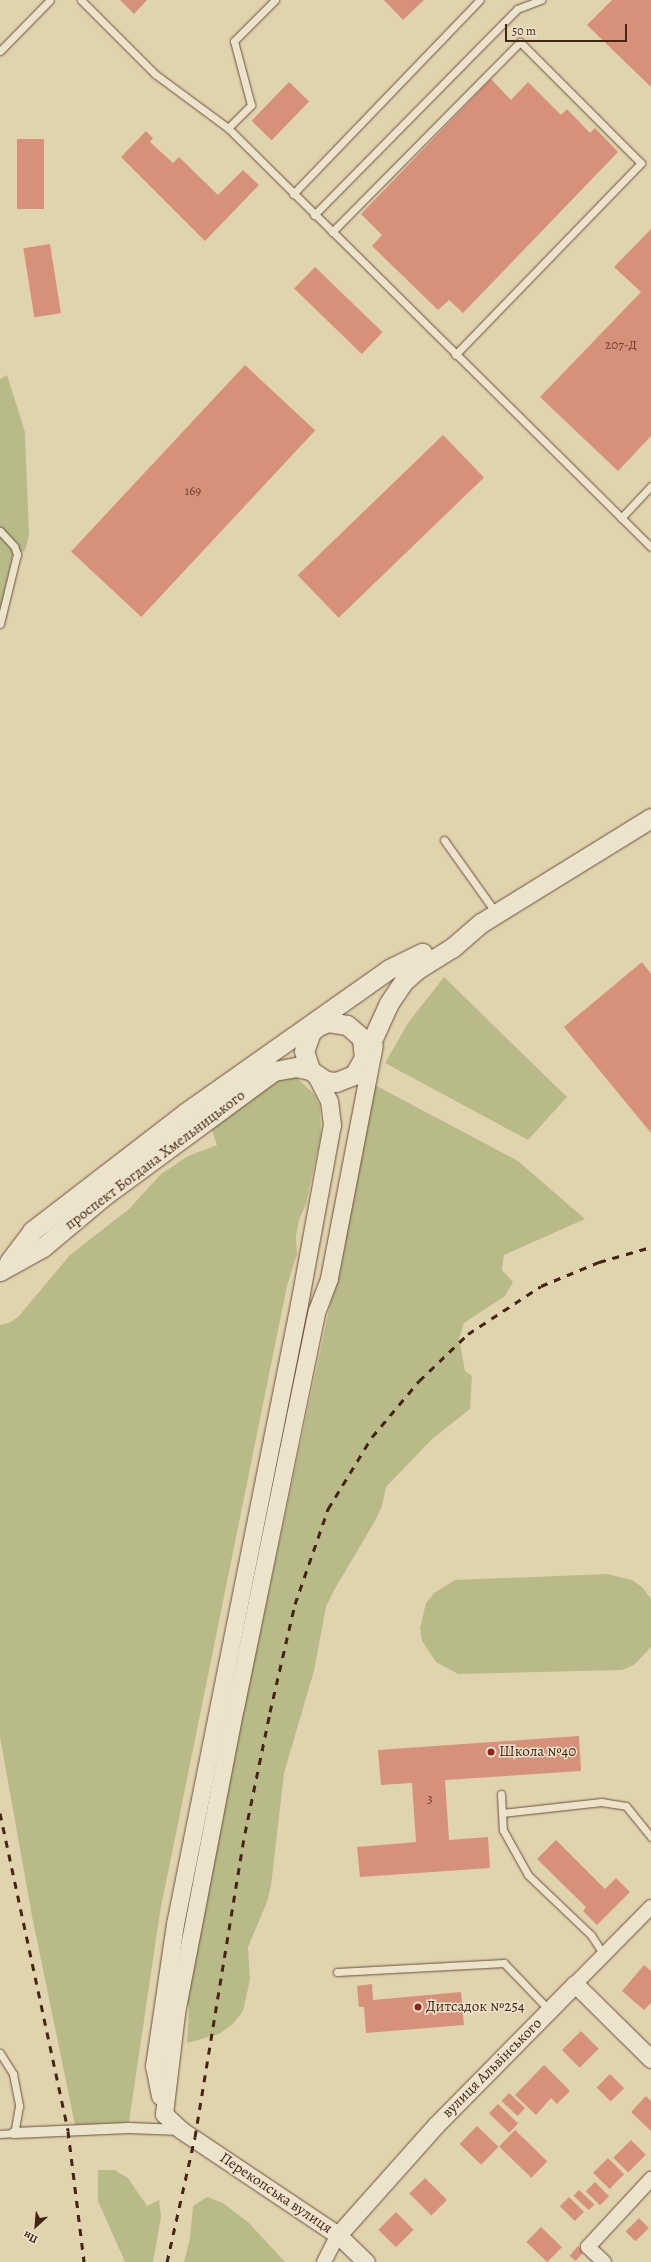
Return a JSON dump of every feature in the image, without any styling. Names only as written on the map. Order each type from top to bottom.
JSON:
[{"type":"main road","name":"проспект Богдана Хмельницького","points":[[3,1269],[43,1247],[105,1195],[274,1070],[286,1067],[313,1073],[336,1082],[354,1075],[362,1063],[389,1004],[404,981],[418,969],[452,948],[481,923],[651,818]]},
{"type":"main road","name":"проспект Богдана Хмельницького","points":[[288,1039],[311,1032],[328,1022],[446,937],[481,923]]},
{"type":"main road","name":"проспект Богдана Хмельницького","points":[[3,1269],[32,1231],[185,1113],[388,969],[422,953]]},
{"type":"main road","points":[[328,1022],[347,1025],[356,1030],[362,1038],[362,1063]]},
{"type":"main road","points":[[311,1032],[304,1051],[313,1073]]},
{"type":"street","points":[[164,2114],[177,2006],[317,1310],[329,1278],[374,1044],[382,1020]]},
{"type":"street","points":[[317,1310],[318,1277],[362,1063]]},
{"type":"street","points":[[164,2114],[154,2066],[175,1924],[297,1312],[332,1125],[329,1101],[313,1073]]},
{"type":"street","name":"вулиця Альвінського","points":[[338,2235],[436,2125],[651,1907]]},
{"type":"street","points":[[575,1984],[651,2058]]},
{"type":"street","name":"Перекопська вулиця","points":[[164,2114],[181,2130],[338,2235],[366,2262]]},
{"type":"street","points":[[14,2133],[129,2128],[181,2130]]},
{"type":"street","points":[[604,2262],[588,2247],[651,2179]]},
{"type":"street","points":[[324,2262],[338,2235]]},
{"type":"lane","points":[[0,51],[50,0]]},
{"type":"lane","points":[[81,0],[155,74],[228,128],[455,355],[651,547]]},
{"type":"lane","points":[[228,128],[251,105],[234,41],[275,0]]},
{"type":"lane","points":[[293,194],[480,0]]},
{"type":"lane","points":[[314,215],[517,9],[541,0]]},
{"type":"lane","points":[[332,232],[520,42],[641,163],[455,355]]},
{"type":"lane","points":[[621,518],[651,486]]},
{"type":"lane","points":[[0,531],[14,546],[17,554],[0,624]]},
{"type":"lane","points":[[444,840],[497,913]]},
{"type":"lane","points":[[501,1794],[503,1830],[528,1875],[591,1935],[604,1955]]},
{"type":"lane","points":[[502,1813],[601,1802],[626,1806],[651,1837]]},
{"type":"lane","points":[[337,1972],[504,1963],[550,2010]]},
{"type":"lane","points":[[0,2053],[13,2074],[19,2106],[14,2133],[0,2134]]},
{"type":"green space","points":[[7,375],[25,432],[29,535],[25,551],[13,553],[0,611],[0,379]]},
{"type":"green space","points":[[444,977],[567,1097],[528,1140],[385,1063],[408,1023]]},
{"type":"green space","points":[[279,1075],[296,1077],[315,1095],[320,1107],[321,1135],[306,1204],[299,1220],[296,1236],[297,1254],[287,1286],[160,1912],[129,2122],[75,2125],[32,1916],[0,1737],[0,1325],[9,1323],[19,1316],[70,1255],[129,1209],[161,1174],[188,1156],[217,1145],[210,1125]]},
{"type":"green space","points":[[373,1084],[518,1161],[585,1219],[504,1255],[502,1270],[513,1282],[505,1296],[464,1323],[459,1339],[465,1371],[472,1376],[470,1409],[432,1439],[386,1487],[382,1506],[375,1521],[333,1592],[326,1607],[314,1671],[284,1773],[271,1886],[267,1902],[248,1947],[250,1980],[243,2011],[233,2024],[219,2034],[187,2043],[189,2008],[184,1989],[336,1277],[342,1261],[349,1210]]},
{"type":"green space","points":[[607,1574],[632,1580],[642,1587],[651,1599],[651,1647],[634,1665],[622,1670],[458,1674],[436,1662],[422,1641],[420,1628],[426,1603],[434,1593],[455,1580]]},
{"type":"green space","points":[[98,2170],[114,2170],[128,2178],[147,2206],[159,2200],[161,2217],[153,2262],[125,2262],[98,2201]]},
{"type":"green space","points":[[207,2197],[223,2203],[249,2223],[285,2262],[184,2262],[190,2238],[193,2206]]},
{"type":"building","points":[[120,0],[147,0],[134,14]]},
{"type":"building","points":[[384,0],[424,0],[403,20]]},
{"type":"building","points":[[612,0],[651,0],[651,87],[587,25]]},
{"type":"building","points":[[491,79],[511,100],[528,82],[561,115],[567,109],[590,133],[595,128],[618,152],[463,313],[449,300],[438,310],[372,246],[382,235],[361,214]]},
{"type":"building","points":[[289,82],[309,101],[272,140],[251,121]]},
{"type":"building","points":[[146,131],[153,138],[150,142],[173,163],[179,157],[218,195],[243,170],[259,185],[205,241],[121,157]]},
{"type":"building","points":[[17,139],[44,139],[44,209],[17,209]]},
{"type":"building","points":[[651,229],[651,436],[618,471],[540,397],[641,292],[614,267]]},
{"type":"building","points":[[50,244],[61,313],[34,317],[23,248]]},
{"type":"building","points":[[315,267],[383,332],[362,354],[294,289]]},
{"type":"building","points":[[245,365],[315,430],[141,617],[71,551]]},
{"type":"building","points":[[443,435],[484,477],[339,618],[298,575]]},
{"type":"building","points":[[642,962],[651,974],[651,1133],[564,1027]]},
{"type":"building","points":[[579,1736],[581,1771],[445,1780],[449,1840],[488,1837],[490,1868],[360,1877],[357,1847],[416,1842],[412,1783],[381,1785],[378,1750]]},
{"type":"building","points":[[556,1840],[605,1889],[616,1878],[630,1892],[597,1925],[583,1911],[586,1907],[537,1859]]},
{"type":"building","points":[[644,1965],[651,1971],[651,2003],[644,2010],[622,1991]]},
{"type":"building","points":[[372,1984],[373,2000],[461,1992],[464,2025],[366,2033],[364,2007],[359,2007],[357,1986]]},
{"type":"building","points":[[581,2031],[599,2049],[580,2068],[562,2050]]},
{"type":"building","points":[[544,2065],[570,2091],[557,2104],[551,2098],[536,2115],[515,2095]]},
{"type":"building","points":[[610,2074],[624,2088],[611,2102],[597,2087]]},
{"type":"building","points":[[509,2093],[525,2108],[518,2116],[501,2101]]},
{"type":"building","points":[[646,2096],[651,2101],[651,2131],[631,2112]]},
{"type":"building","points":[[498,2104],[518,2123],[509,2133],[489,2113]]},
{"type":"building","points":[[477,2126],[499,2147],[481,2165],[460,2144]]},
{"type":"building","points":[[515,2130],[547,2161],[531,2178],[499,2147]]},
{"type":"building","points":[[631,2140],[646,2155],[628,2173],[613,2158]]},
{"type":"building","points":[[608,2158],[624,2174],[609,2189],[593,2173]]},
{"type":"building","points":[[425,2178],[447,2200],[431,2215],[409,2194]]},
{"type":"building","points":[[595,2182],[609,2196],[600,2205],[586,2191]]},
{"type":"building","points":[[579,2190],[594,2204],[589,2210],[574,2196]]},
{"type":"building","points":[[569,2197],[584,2212],[575,2221],[560,2206]]},
{"type":"building","points":[[396,2212],[414,2230],[396,2247],[378,2230]]},
{"type":"building","points":[[639,2218],[649,2228],[635,2241],[626,2231]]},
{"type":"building","points":[[541,2227],[562,2247],[547,2262],[526,2242]]},
{"type":"building","points":[[578,2246],[584,2251],[576,2261],[570,2256]]},
{"type":"railway","points":[[167,2262],[195,2137],[245,1833],[270,1712],[295,1604],[328,1509],[372,1437],[419,1381],[468,1334],[541,1286],[599,1262],[651,1247]]},
{"type":"railway","points":[[0,1813],[68,2131],[84,2262]]},
{"type":"place","name":"Школа №40","points":[[491,1752]]},
{"type":"place","name":"Дитсадок №254","points":[[418,2007]]}]
